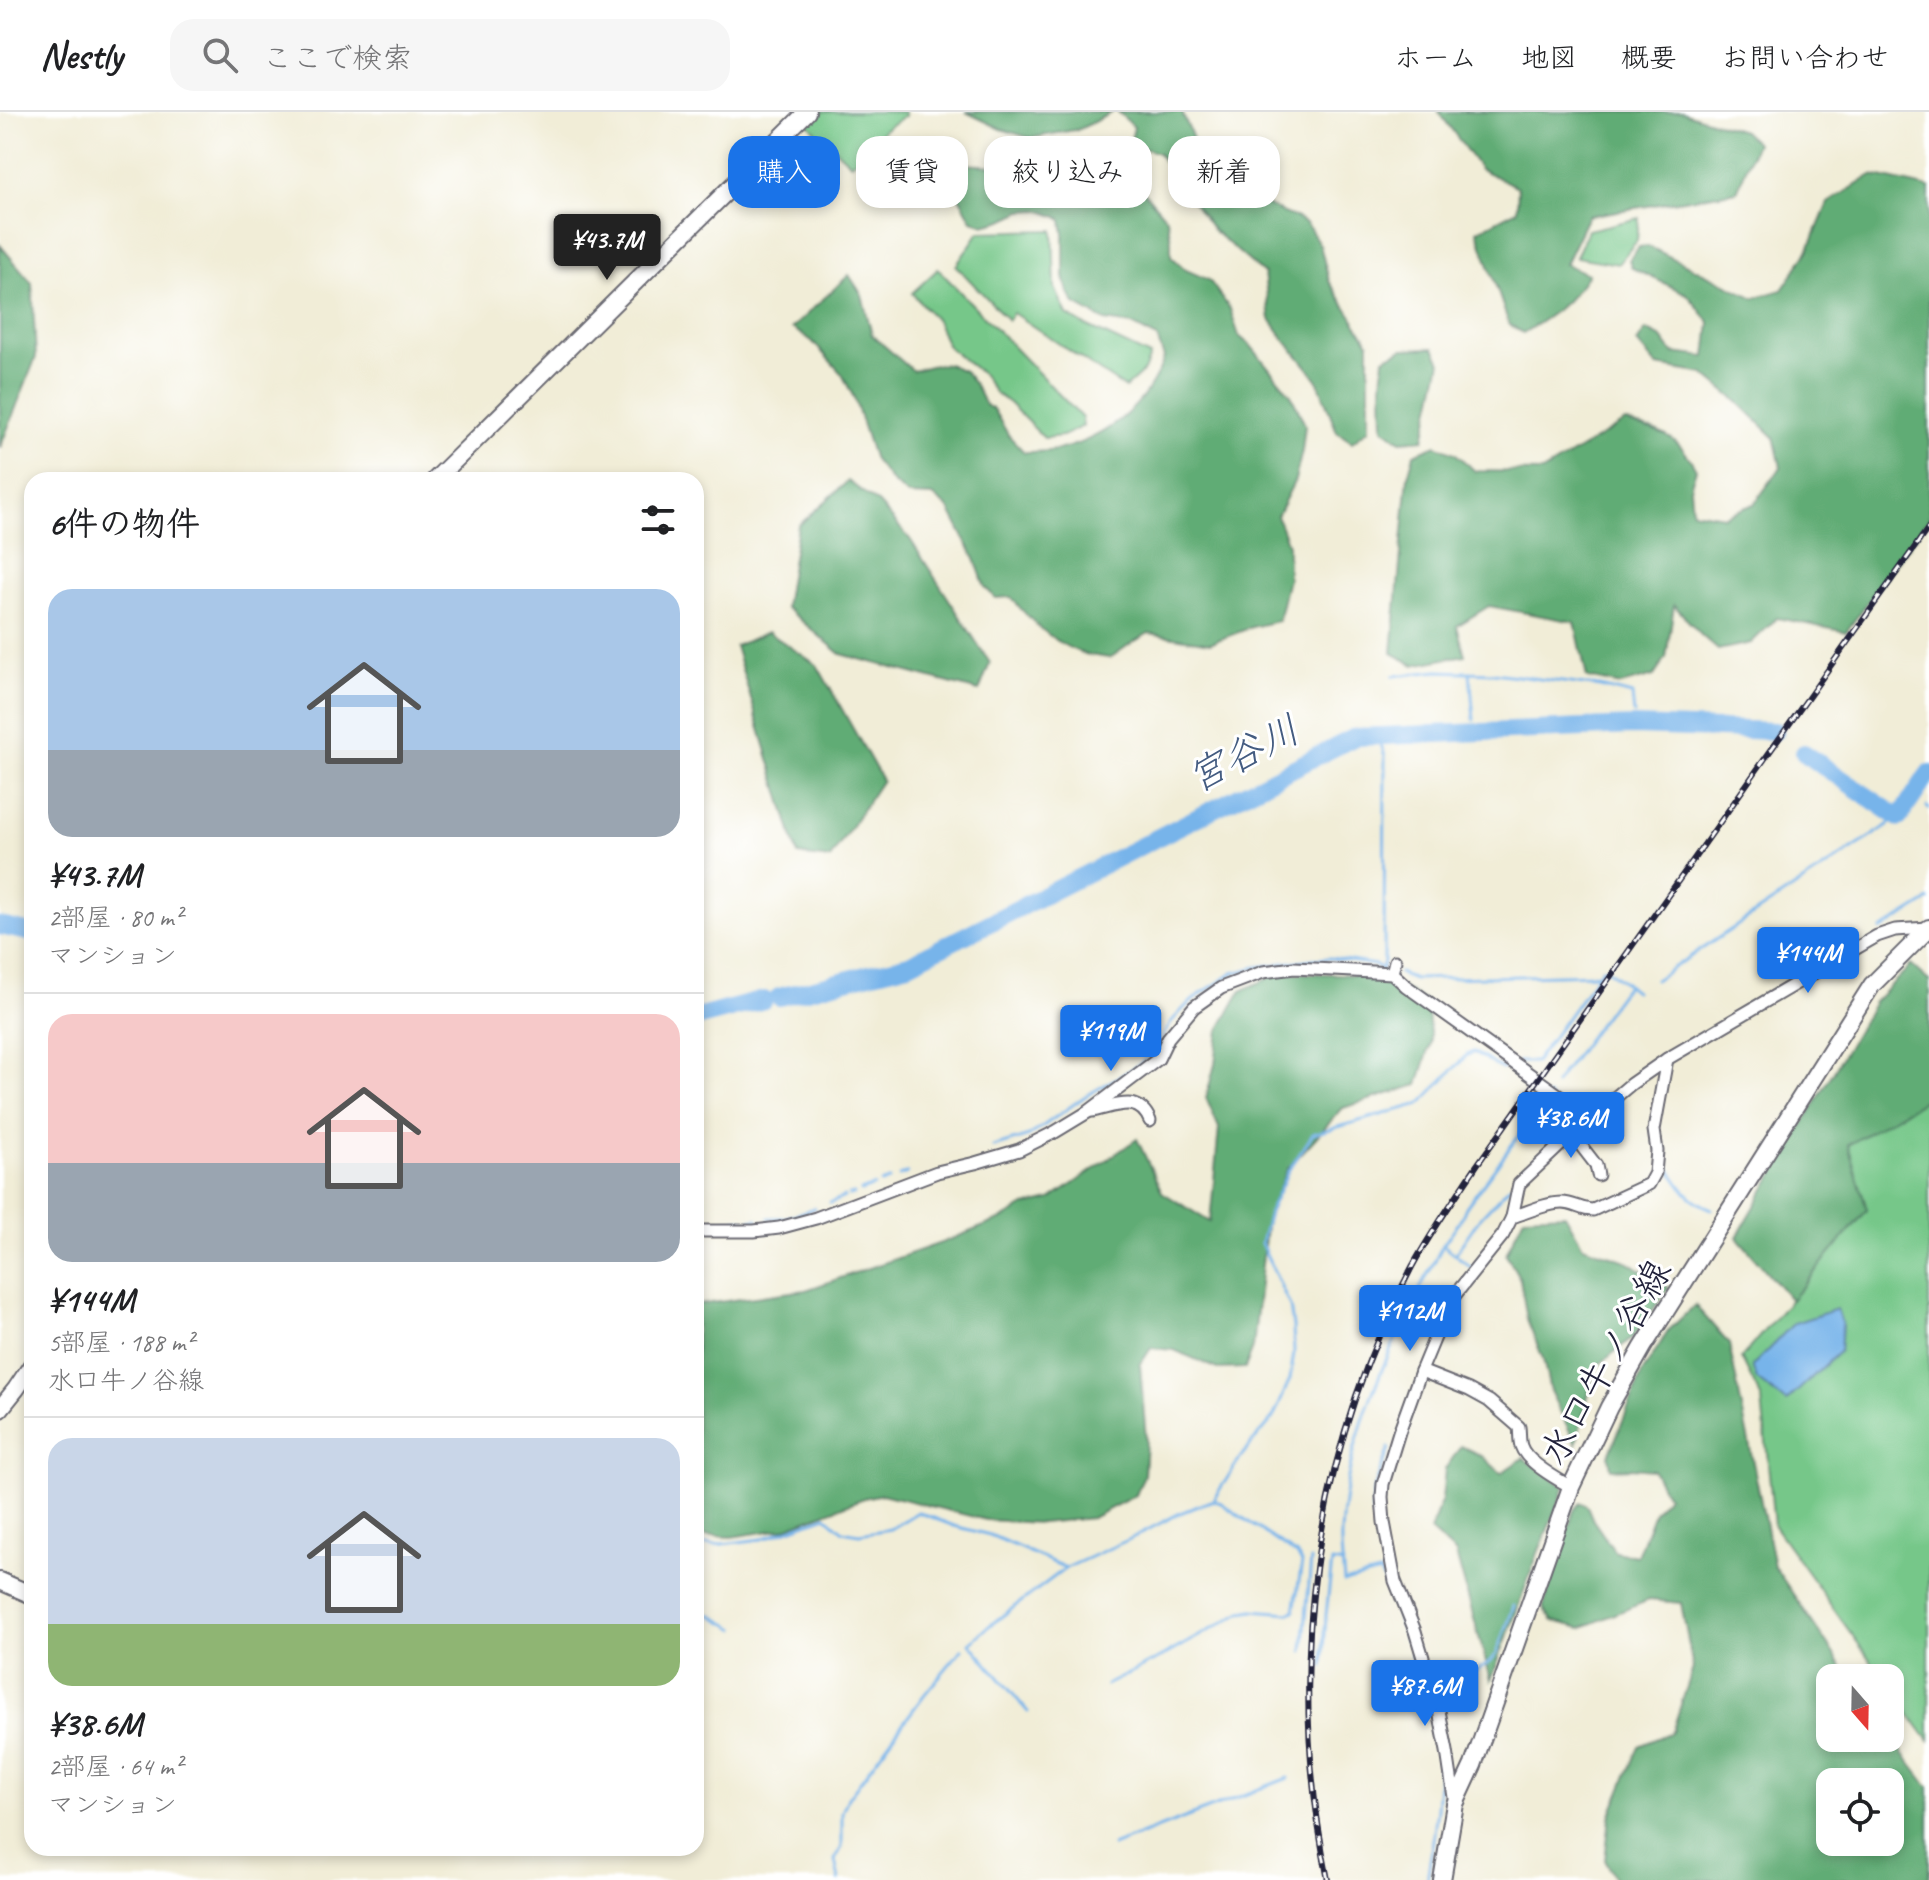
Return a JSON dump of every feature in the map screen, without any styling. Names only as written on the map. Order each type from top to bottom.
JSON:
[{"type":"main road","points":[[443,472],[807,112]]},
{"type":"main road","name":"水口牛ノ谷線","points":[[1442,1880],[1455,1804],[1473,1765],[1571,1487],[1609,1407],[1643,1347],[1872,985],[1929,928]]},
{"type":"main road","points":[[0,1409],[24,1377]]},
{"type":"main road","points":[[0,1581],[24,1592]]},
{"type":"street","points":[[1455,1804],[1439,1711],[1415,1631],[1395,1581],[1384,1522],[1383,1484],[1421,1371],[1450,1301],[1503,1235],[1512,1217],[1519,1184],[1631,1084],[1667,1059],[1877,936],[1895,930],[1929,928]]},
{"type":"street","points":[[704,1231],[779,1228],[816,1218],[937,1172],[1019,1150],[1088,1112],[1158,1059],[1168,1038],[1194,1007],[1221,988],[1263,972],[1294,968],[1394,967],[1406,986],[1591,1118]]},
{"type":"street","points":[[1512,1217],[1560,1203],[1593,1210],[1649,1184],[1655,1173],[1657,1151],[1654,1130],[1667,1059]]},
{"type":"street","points":[[1088,1112],[1123,1103],[1137,1105],[1150,1121]]},
{"type":"street","points":[[1572,1134],[1596,1165],[1598,1175]]},
{"type":"street","points":[[1421,1371],[1489,1401],[1519,1427],[1525,1454],[1571,1487]]},
{"type":"green space","points":[[816,112],[905,112],[905,116],[878,136],[856,136],[856,159],[851,164],[840,154],[840,136],[821,136],[806,122]]},
{"type":"green space","points":[[966,112],[1113,112],[1080,129],[1042,136],[1024,136],[1001,129]]},
{"type":"green space","points":[[1118,112],[1182,112],[1192,136],[1168,136],[1168,167],[1158,153],[1152,151],[1152,136],[1132,136],[1134,127]]},
{"type":"green space","points":[[1439,112],[1682,112],[1743,131],[1756,143],[1737,191],[1588,216],[1565,264],[1588,274],[1559,308],[1523,333],[1509,324],[1477,231],[1517,210],[1518,187],[1480,169]]},
{"type":"green space","points":[[968,164],[984,165],[984,208],[1152,208],[1152,201],[1167,219],[1171,256],[1186,270],[1209,280],[1230,309],[1239,336],[1292,396],[1305,425],[1295,480],[1277,516],[1288,545],[1288,579],[1278,621],[1210,643],[1149,633],[1110,658],[1074,650],[1035,623],[1011,597],[995,598],[985,587],[975,559],[949,509],[933,496],[908,495],[892,482],[874,460],[854,398],[842,374],[812,341],[792,328],[849,275],[862,295],[872,335],[913,371],[948,364],[964,371],[985,405],[993,409],[1009,436],[1024,452],[1061,449],[1078,444],[1110,427],[1148,390],[1164,358],[1157,338],[1132,325],[1105,321],[1075,304],[1064,277],[1064,234],[1062,220],[1058,217],[1039,210],[1022,211],[984,225],[972,220],[965,208],[968,208]]},
{"type":"green space","points":[[1872,175],[1929,188],[1929,518],[1846,632],[1777,618],[1751,643],[1718,650],[1674,605],[1666,658],[1654,676],[1621,685],[1587,678],[1575,622],[1489,606],[1457,626],[1465,655],[1414,665],[1392,653],[1408,476],[1414,454],[1436,445],[1455,453],[1475,471],[1542,472],[1625,422],[1667,436],[1689,457],[1696,469],[1690,488],[1692,511],[1724,516],[1754,504],[1781,467],[1774,437],[1704,374],[1657,366],[1637,343],[1646,330],[1662,338],[1673,353],[1706,357],[1710,323],[1687,294],[1632,268],[1629,260],[1639,247],[1648,246],[1754,298],[1782,290],[1808,251],[1828,203]]},
{"type":"green space","points":[[1197,208],[1273,208],[1306,223],[1320,245],[1329,281],[1369,343],[1369,429],[1352,442],[1337,432],[1317,379],[1270,319],[1264,274],[1214,231]]},
{"type":"green space","points":[[1639,218],[1637,240],[1618,264],[1576,257],[1588,230]]},
{"type":"green space","points":[[1053,230],[1055,288],[1067,315],[1150,356],[1144,371],[1125,388],[1013,313],[1008,320],[956,266],[979,232]]},
{"type":"green space","points":[[0,245],[32,283],[36,357],[0,448]]},
{"type":"green space","points":[[938,269],[1082,418],[1083,426],[1063,436],[1044,438],[995,393],[983,375],[948,347],[936,320],[912,293]]},
{"type":"green space","points":[[1434,348],[1441,362],[1424,439],[1401,441],[1383,428],[1384,358],[1403,349]]},
{"type":"green space","points":[[848,481],[879,504],[910,539],[990,663],[979,691],[841,654],[785,607],[798,526]]},
{"type":"green space","points":[[768,632],[817,665],[882,780],[830,859],[798,855],[735,646]]},
{"type":"green space","points":[[1911,965],[1929,981],[1929,1097],[1848,1145],[1867,1210],[1791,1300],[1737,1237],[1874,1002]]},
{"type":"green space","points":[[1280,973],[1388,979],[1427,1002],[1431,1043],[1418,1085],[1343,1108],[1287,1169],[1267,1218],[1253,1348],[1245,1368],[1218,1369],[1174,1350],[1151,1348],[1140,1365],[1146,1439],[1144,1475],[1136,1495],[1092,1518],[1041,1523],[986,1520],[882,1494],[783,1529],[731,1537],[704,1535],[704,1304],[806,1290],[941,1243],[1002,1219],[1025,1206],[1050,1200],[1137,1139],[1162,1192],[1210,1222],[1219,1128],[1206,1098],[1215,1064],[1219,1030],[1241,991]]},
{"type":"green space","points":[[1929,1097],[1929,1741],[1904,1706],[1904,1664],[1873,1664],[1774,1526],[1762,1400],[1741,1358],[1867,1210],[1848,1145]]},
{"type":"green space","points":[[1565,1214],[1583,1246],[1629,1262],[1669,1288],[1633,1337],[1595,1368],[1576,1444],[1550,1391],[1543,1359],[1527,1319],[1520,1279],[1506,1254],[1524,1216]]},
{"type":"green space","points":[[1695,1305],[1729,1344],[1774,1566],[1840,1664],[1816,1664],[1816,1752],[1902,1752],[1929,1787],[1929,1880],[1616,1880],[1605,1860],[1610,1817],[1639,1746],[1672,1732],[1693,1668],[1681,1603],[1649,1600],[1581,1628],[1553,1621],[1543,1608],[1574,1510],[1580,1502],[1587,1506],[1615,1552],[1637,1556],[1654,1512],[1667,1496],[1653,1470],[1611,1469],[1609,1455],[1643,1371],[1669,1330]]},
{"type":"green space","points":[[1461,1446],[1482,1456],[1501,1473],[1523,1458],[1565,1487],[1491,1680],[1456,1554],[1430,1531],[1442,1499],[1445,1469]]},
{"type":"water","points":[[1837,1309],[1842,1324],[1840,1351],[1786,1402],[1757,1380],[1752,1366],[1794,1323]]},
{"type":"waterway","points":[[1393,676],[1438,671],[1494,673],[1600,687],[1632,695],[1634,714]]},
{"type":"waterway","points":[[1470,672],[1474,720]]},
{"type":"waterway","name":"宮谷川","points":[[779,997],[909,964],[1355,737],[1634,726],[1775,731]]},
{"type":"waterway","points":[[993,1147],[1029,1136],[1084,1097],[1139,1065],[1186,1006],[1233,973],[1331,958],[1375,965],[1381,971],[1384,961],[1385,756],[1378,736]]},
{"type":"waterway","name":"宮谷川","points":[[1804,753],[1899,818],[1929,773]]},
{"type":"waterway","points":[[1655,980],[1899,818]]},
{"type":"waterway","points":[[1881,930],[1929,900]]},
{"type":"waterway","name":"宮谷川","points":[[0,926],[24,931]]},
{"type":"waterway","points":[[1518,1062],[1535,1062],[1602,969],[1607,969],[1635,991]]},
{"type":"waterway","points":[[1399,973],[1414,979],[1598,974]]},
{"type":"waterway","points":[[1555,1084],[1627,985]]},
{"type":"waterway","name":"宮谷川","points":[[704,1016],[764,1000]]},
{"type":"waterway","points":[[1028,1712],[970,1643],[1066,1568],[1213,1500],[1243,1454],[1273,1418],[1290,1379],[1294,1353],[1293,1327],[1290,1306],[1261,1243],[1269,1212],[1288,1171],[1313,1134],[1420,1104],[1467,1055],[1474,1052],[1502,1069],[1511,1065]]},
{"type":"waterway","points":[[1471,1267],[1443,1245],[1466,1207],[1548,1096]]},
{"type":"waterway","points":[[1548,1097],[1577,1116],[1577,1124]]},
{"type":"waterway","points":[[1524,1170],[1547,1150]]},
{"type":"waterway","points":[[1661,1156],[1688,1194],[1712,1209]]},
{"type":"waterway","points":[[899,1176],[907,1173]]},
{"type":"waterway","points":[[881,1183],[889,1180]]},
{"type":"waterway","points":[[861,1191],[874,1186]]},
{"type":"waterway","points":[[1455,1254],[1479,1219],[1510,1186]]},
{"type":"waterway","points":[[849,1195],[854,1194]]},
{"type":"waterway","points":[[830,1203],[844,1197]]},
{"type":"waterway","points":[[769,1218],[785,1218],[815,1208]]},
{"type":"waterway","points":[[751,1220],[758,1219]]},
{"type":"waterway","points":[[726,1220],[744,1220]]},
{"type":"waterway","points":[[710,1221],[718,1221]]},
{"type":"waterway","points":[[1386,1586],[1380,1573],[1344,1582],[1341,1539],[1345,1495],[1352,1457],[1376,1384],[1443,1245]]},
{"type":"waterway","points":[[1389,1448],[1375,1486],[1372,1510],[1390,1595],[1406,1641]]},
{"type":"waterway","points":[[1106,1685],[1242,1612],[1294,1611],[1302,1563],[1297,1555],[1213,1500]]},
{"type":"waterway","points":[[704,1544],[762,1539],[826,1516],[843,1531],[859,1534],[890,1529],[918,1512],[990,1535],[1066,1568]]},
{"type":"waterway","points":[[1303,1651],[1311,1560]]},
{"type":"waterway","points":[[1323,1666],[1332,1562],[1343,1564]]},
{"type":"waterway","points":[[1431,1667],[1436,1679],[1444,1680],[1470,1674],[1485,1665],[1497,1654],[1514,1606]]},
{"type":"waterway","points":[[704,1614],[736,1629]]},
{"type":"waterway","points":[[839,1880],[835,1860],[842,1847],[842,1812],[848,1798],[962,1649]]},
{"type":"waterway","points":[[1411,1654],[1431,1717],[1439,1770],[1438,1802],[1427,1880]]},
{"type":"waterway","points":[[1112,1846],[1288,1778]]},
{"type":"railway","points":[[1328,1880],[1315,1802],[1309,1723],[1309,1644],[1316,1566],[1330,1489],[1351,1413],[1378,1339],[1412,1267],[1443,1215],[1929,527]]}]
